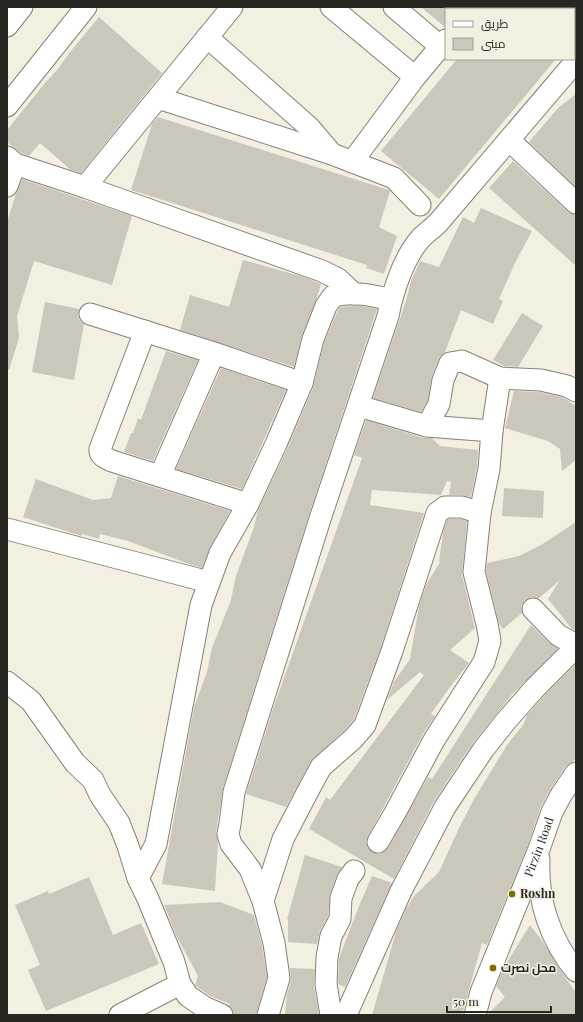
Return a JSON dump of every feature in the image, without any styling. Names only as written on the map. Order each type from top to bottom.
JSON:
[{"type":"street","points":[[7,26],[22,7]]},
{"type":"street","points":[[7,106],[86,7]]},
{"type":"street","points":[[85,187],[232,7]]},
{"type":"street","points":[[330,7],[415,78]]},
{"type":"street","points":[[352,162],[443,43],[394,7]]},
{"type":"street","points":[[207,37],[309,126],[332,154]]},
{"type":"street","points":[[268,1015],[279,978],[274,943],[263,901],[250,869],[231,844],[228,834],[234,792],[320,519],[359,406],[388,316],[391,300],[407,259],[421,238],[438,223],[576,61]]},
{"type":"street","points":[[158,98],[332,154],[394,178],[420,205]]},
{"type":"street","points":[[509,140],[576,203]]},
{"type":"street","points":[[7,186],[11,161],[322,271],[338,278],[354,294]]},
{"type":"street","points":[[138,878],[156,844],[200,605],[220,553],[248,504],[302,383],[313,339],[329,300],[333,296],[342,293],[367,294],[391,300]]},
{"type":"street","points":[[90,314],[214,353],[302,383]]},
{"type":"street","points":[[145,331],[100,449],[101,455],[112,461],[248,504]]},
{"type":"street","points":[[160,476],[214,353]]},
{"type":"street","points":[[427,426],[439,404],[443,380],[450,363],[462,361],[500,378],[541,380],[567,386],[576,391]]},
{"type":"street","points":[[378,842],[434,740],[484,662],[490,641],[474,572],[480,513],[489,469],[492,431],[500,378]]},
{"type":"street","points":[[359,406],[427,426],[492,431]]},
{"type":"street","points":[[263,901],[283,839],[314,779],[321,767],[353,739],[365,725],[437,514],[445,507],[462,507],[480,513]]},
{"type":"street","points":[[7,529],[209,582]]},
{"type":"street","points":[[346,1015],[401,891],[445,807],[483,750],[505,722],[534,689],[576,646],[558,635],[533,610]]},
{"type":"street","points":[[7,682],[31,701],[75,763],[93,780],[100,794],[119,823],[138,878],[174,962],[180,984],[188,996],[204,1007],[222,1015]]},
{"type":"street","name":"Pirzin Road","points":[[475,1015],[482,992],[539,849],[552,812],[560,795],[576,773]]},
{"type":"street","points":[[539,849],[539,883],[546,916],[559,948],[576,971]]},
{"type":"street","points":[[331,1015],[326,984],[327,957],[331,936],[340,919],[341,898],[348,879],[354,870]]},
{"type":"street","points":[[120,1015],[180,984]]},
{"type":"building","points":[[421,7],[446,7],[445,27]]},
{"type":"building","points":[[99,17],[162,73],[81,173],[71,170],[40,143],[29,156],[21,153],[7,142],[7,130]]},
{"type":"building","points":[[456,60],[555,60],[439,199],[381,151]]},
{"type":"building","points":[[576,94],[576,187],[529,142],[558,108]]},
{"type":"building","points":[[158,117],[389,190],[390,191],[379,227],[397,236],[384,274],[366,268],[367,265],[131,190],[152,124]]},
{"type":"building","points":[[513,161],[568,212],[576,215],[576,266],[489,188]]},
{"type":"building","points":[[22,179],[132,216],[112,285],[34,261],[17,316],[19,338],[9,370],[7,369],[7,222]]},
{"type":"building","points":[[481,208],[532,231],[515,263],[499,299],[503,301],[493,324],[461,310],[445,352],[439,358],[432,375],[428,400],[421,412],[373,398],[406,301],[411,281],[420,261],[439,267],[463,217],[474,223]]},
{"type":"building","points":[[243,260],[304,277],[321,284],[302,335],[294,367],[180,330],[190,295],[229,307]]},
{"type":"building","points":[[45,302],[79,309],[78,317],[84,324],[74,380],[32,372]]},
{"type":"building","points":[[361,306],[377,309],[309,515],[223,788],[216,832],[218,842],[215,891],[162,884],[194,707],[207,672],[212,648],[231,600],[236,576],[254,527],[258,510],[287,449],[313,388],[324,343],[340,307]]},
{"type":"building","points":[[522,313],[543,326],[518,367],[504,366],[493,360]]},
{"type":"building","points":[[166,351],[198,360],[153,461],[124,452],[138,418],[141,420]]},
{"type":"building","points":[[221,368],[286,390],[242,489],[176,469]]},
{"type":"building","points":[[514,391],[539,392],[562,397],[576,406],[576,460],[562,471],[560,449],[548,441],[505,428]]},
{"type":"building","points":[[366,420],[424,438],[432,438],[440,446],[478,450],[477,467],[471,497],[449,495],[451,482],[447,481],[441,495],[372,490],[370,505],[424,513],[381,647],[354,719],[344,731],[311,761],[286,807],[246,794],[273,709],[362,458],[354,455]]},
{"type":"building","points":[[118,476],[230,511],[210,547],[202,568],[128,541],[100,534],[99,539],[82,534],[81,536],[23,517],[36,479],[93,500],[111,498]]},
{"type":"building","points":[[504,488],[544,491],[543,518],[502,516]]},
{"type":"building","points":[[460,519],[467,521],[462,575],[475,628],[450,650],[469,663],[431,714],[435,716],[423,734],[368,836],[366,842],[368,848],[372,852],[378,854],[384,852],[388,848],[428,777],[432,779],[531,625],[549,643],[558,648],[514,692],[473,743],[434,801],[394,879],[309,829],[326,797],[330,800],[424,675],[420,672],[387,700],[394,682],[410,659],[419,606],[426,585],[440,562],[443,533],[447,520]]},
{"type":"building","points":[[576,522],[576,631],[572,629],[548,599],[560,580],[538,599],[531,597],[525,600],[521,606],[522,613],[503,629],[499,624],[486,571],[487,563],[519,556],[541,545]]},
{"type":"building","points":[[576,664],[576,759],[566,766],[541,806],[528,845],[487,945],[482,943],[462,1015],[372,1015],[396,932],[406,909],[414,896],[439,872],[474,799],[507,745],[523,725],[527,715]]},
{"type":"building","points":[[305,855],[342,867],[337,875],[330,894],[328,916],[320,931],[317,944],[288,942],[287,919]]},
{"type":"building","points":[[372,876],[392,883],[345,987],[338,984],[339,958]]},
{"type":"building","points":[[89,877],[113,935],[141,923],[159,964],[46,1011],[28,970],[40,965],[15,905],[48,891],[49,894]]},
{"type":"building","points":[[220,902],[254,915],[262,945],[267,977],[256,1015],[234,1015],[232,1008],[229,1006],[230,1004],[210,996],[195,985],[198,976],[177,937],[164,905]]},
{"type":"building","points":[[530,925],[543,942],[576,993],[576,1015],[487,1015],[505,997],[496,986],[504,967]]},
{"type":"building","points":[[290,968],[315,969],[314,986],[319,1015],[285,1015],[287,994],[291,981]]},
{"type":"place","name":"Roshn","points":[[512,894]]},
{"type":"place","name":"محل نصرت","points":[[493,968]]}]
